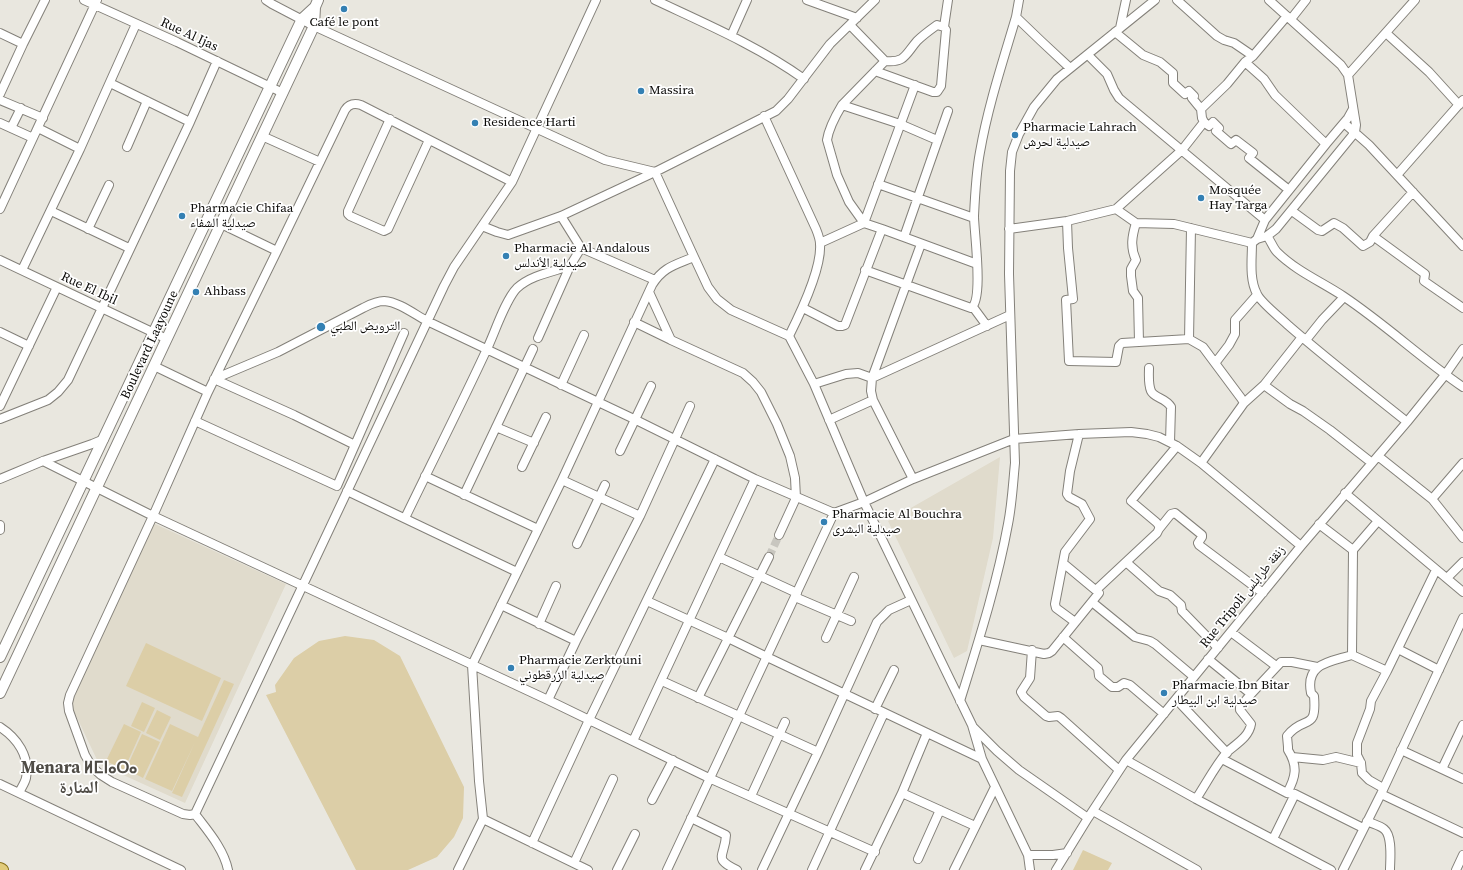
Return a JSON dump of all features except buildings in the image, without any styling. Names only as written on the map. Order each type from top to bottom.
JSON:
[{"type":"street","points":[[0,94],[45,0]]},
{"type":"street","name":"Rue Al Ijas","points":[[84,0],[96,2],[136,24],[283,93]]},
{"type":"street","points":[[266,0],[314,26],[605,160],[655,172]]},
{"type":"street","points":[[195,814],[427,321],[454,267],[512,182],[596,0]]},
{"type":"street","points":[[655,0],[731,36],[780,62],[804,79]]},
{"type":"street","points":[[731,36],[747,0]]},
{"type":"street","points":[[807,0],[857,18]]},
{"type":"street","points":[[482,226],[508,235],[561,216],[655,172],[781,107],[830,44],[875,0]]},
{"type":"street","points":[[875,71],[933,92],[940,90],[946,30],[944,27],[948,0]]},
{"type":"street","points":[[973,307],[978,290],[974,218],[976,179],[985,127],[1016,17],[1018,0]]},
{"type":"street","points":[[1118,30],[1126,0]]},
{"type":"street","points":[[960,701],[979,640],[1002,551],[1008,523],[1015,463],[1010,315],[1009,229],[1010,171],[1012,152],[1019,134],[1034,107],[1057,78],[1088,55],[1155,0]]},
{"type":"street","points":[[1177,0],[1217,36],[1234,43],[1253,56]]},
{"type":"street","points":[[1116,209],[1136,223],[1174,224],[1255,241],[1268,236],[1292,211],[1355,132],[1356,118],[1348,75],[1330,54],[1269,0]]},
{"type":"street","points":[[1201,109],[1227,84],[1245,62],[1253,56],[1306,0]]},
{"type":"street","points":[[1348,75],[1415,0]]},
{"type":"street","points":[[0,209],[96,2]]},
{"type":"street","name":"Boulevard Laayoune","points":[[0,657],[269,87],[302,19],[317,3]]},
{"type":"street","name":"Boulevard Laayoune","points":[[0,693],[314,26],[317,3]]},
{"type":"street","points":[[1016,17],[1070,68]]},
{"type":"street","points":[[22,270],[80,149],[136,24]]},
{"type":"street","points":[[850,25],[885,61],[894,62],[904,59],[916,42],[937,25],[944,27]]},
{"type":"street","points":[[1118,30],[1143,55],[1160,62],[1174,73],[1173,83],[1185,94],[1189,91],[1194,96],[1192,98],[1201,109],[1204,122],[1209,126],[1212,122],[1219,128],[1216,131],[1232,144],[1236,140],[1253,153],[1249,158],[1289,190]]},
{"type":"street","points":[[0,33],[23,44]]},
{"type":"street","points":[[1386,34],[1461,103],[1397,175]]},
{"type":"street","points":[[1088,55],[1107,74],[1119,98],[1265,220]]},
{"type":"street","points":[[885,61],[842,104],[828,134],[827,140],[840,184],[849,202],[864,223],[977,264]]},
{"type":"street","points":[[0,419],[48,400],[58,392],[68,380],[217,62]]},
{"type":"street","points":[[1245,62],[1264,79],[1275,95],[1326,144]]},
{"type":"street","points":[[110,83],[190,122]]},
{"type":"street","points":[[820,243],[864,223],[915,85]]},
{"type":"street","points":[[0,100],[43,118]]},
{"type":"street","points":[[127,147],[147,101]]},
{"type":"street","points":[[195,814],[183,814],[101,775],[92,767],[85,755],[69,711],[68,703],[70,695],[153,516],[214,379],[278,251],[345,110],[352,104],[361,105],[512,182]]},
{"type":"street","points":[[842,104],[900,124],[937,140]]},
{"type":"street","points":[[11,128],[21,108]]},
{"type":"street","points":[[1354,109],[1351,115],[1265,220],[1255,241],[1251,263],[1253,279],[1257,295],[1275,313],[1407,422]]},
{"type":"street","points":[[904,238],[948,111]]},
{"type":"street","points":[[764,116],[816,229],[820,243],[820,255],[817,266],[803,308],[789,336]]},
{"type":"street","points":[[390,119],[348,212],[350,216],[384,231],[388,229],[429,140]]},
{"type":"street","points":[[1009,229],[1067,221],[1116,209],[1182,150],[1204,122]]},
{"type":"street","points":[[0,123],[33,138]]},
{"type":"street","points":[[1344,123],[1355,132],[1397,175],[1463,245]]},
{"type":"street","points":[[38,128],[80,149]]},
{"type":"street","points":[[262,136],[320,162]]},
{"type":"street","points":[[1318,155],[1329,165]]},
{"type":"street","points":[[655,172],[708,287],[721,302],[731,310],[789,336],[814,384],[864,502],[972,726],[982,759],[1028,855],[1030,870]]},
{"type":"street","points":[[878,184],[974,218]]},
{"type":"street","points":[[88,229],[109,185]]},
{"type":"street","points":[[1292,211],[1318,230],[1322,231],[1334,223],[1343,228],[1363,246],[1370,242],[1373,236],[1413,192]]},
{"type":"street","points":[[51,211],[129,248]]},
{"type":"street","points":[[561,216],[581,248],[655,280]]},
{"type":"street","points":[[1067,221],[1073,299],[1066,300],[1069,361],[1116,362],[1119,346],[1122,342],[1189,339],[1203,347],[1216,362],[1244,403]]},
{"type":"street","points":[[1136,223],[1132,238],[1132,253],[1136,260],[1130,276],[1133,291],[1138,298],[1139,342]]},
{"type":"street","points":[[221,224],[278,251]]},
{"type":"street","points":[[1189,339],[1191,228]]},
{"type":"street","points":[[803,308],[838,326],[845,324],[882,229]]},
{"type":"street","points":[[1268,236],[1277,251],[1294,266],[1344,297],[1445,375],[1463,387]]},
{"type":"street","points":[[1373,236],[1425,274],[1424,281],[1463,308]]},
{"type":"street","points":[[913,479],[872,400],[871,391],[872,378],[921,244]]},
{"type":"street","points":[[538,338],[570,266],[581,248]]},
{"type":"street","points":[[458,870],[483,820],[479,781],[472,665],[562,480],[597,401],[655,280],[660,273],[668,268],[694,257]]},
{"type":"street","name":"Rue El Ibil","points":[[0,260],[167,339]]},
{"type":"street","points":[[405,518],[487,350],[509,300],[522,284],[533,278],[570,266]]},
{"type":"street","points":[[865,270],[970,308],[973,307]]},
{"type":"street","points":[[0,406],[57,287]]},
{"type":"street","points":[[649,292],[671,340]]},
{"type":"street","points":[[1216,362],[1235,334],[1235,320],[1257,295]]},
{"type":"street","points":[[1201,463],[1244,403],[1264,385],[1304,338],[1344,297]]},
{"type":"street","points":[[214,379],[278,352],[374,303],[384,301],[394,304],[487,350],[597,401],[755,479],[796,498],[834,513],[864,502],[913,479],[1014,439],[1131,432],[1147,434],[1173,444],[1201,463],[1301,546]]},
{"type":"street","points":[[973,307],[987,326]]},
{"type":"street","points":[[814,384],[846,374],[858,373],[872,378],[1010,315]]},
{"type":"street","points":[[634,322],[743,373],[762,392],[790,456],[795,478],[796,498],[779,535]]},
{"type":"street","points":[[0,332],[29,346]]},
{"type":"street","points":[[195,421],[337,486],[404,333]]},
{"type":"street","points":[[561,385],[584,335]]},
{"type":"street","points":[[464,495],[533,349]]},
{"type":"street","name":"Rue Tripoli زنقة طرابلس","points":[[1056,870],[1090,814],[1126,760],[1319,524],[1407,422],[1445,375],[1463,349]]},
{"type":"street","points":[[154,366],[208,392]]},
{"type":"street","points":[[1149,368],[1151,391],[1165,400],[1171,407],[1173,444],[1131,500],[1159,525],[1159,529]]},
{"type":"street","points":[[214,379],[294,415],[354,446]]},
{"type":"street","points":[[1264,385],[1330,430],[1372,463]]},
{"type":"street","points":[[620,451],[651,386]]},
{"type":"street","points":[[829,420],[872,400]]},
{"type":"street","points":[[548,700],[576,641],[640,516],[690,406]]},
{"type":"street","points":[[522,467],[546,417]]},
{"type":"street","points":[[496,427],[534,443]]},
{"type":"street","points":[[1075,622],[1055,606],[1067,550],[1090,519],[1082,504],[1069,497],[1067,494],[1070,471],[1079,434]]},
{"type":"street","points":[[0,479],[104,438]]},
{"type":"street","points":[[1378,456],[1432,499],[1463,538]]},
{"type":"street","points":[[532,843],[589,720],[715,459]]},
{"type":"street","points":[[44,461],[153,516],[548,700],[709,778],[829,833],[875,852]]},
{"type":"street","points":[[1432,499],[1463,463]]},
{"type":"street","points":[[425,476],[538,528]]},
{"type":"street","points":[[632,741],[662,681],[755,479]]},
{"type":"street","points":[[562,480],[640,516]]},
{"type":"street","points":[[576,544],[605,485]]},
{"type":"street","points":[[347,491],[517,572]]},
{"type":"street","points":[[1345,493],[1463,592]]},
{"type":"street","points":[[667,870],[834,513]]},
{"type":"street","points":[[1096,590],[1157,533],[1171,514],[1175,513],[1202,535],[1198,543],[1199,545],[1263,593]]},
{"type":"street","points":[[1352,654],[1353,550],[1378,521]]},
{"type":"street","points":[[1319,524],[1353,550]]},
{"type":"street","points":[[0,525],[0,530]]},
{"type":"street","points":[[719,557],[851,621]]},
{"type":"street","points":[[698,698],[769,557]]},
{"type":"street","points":[[1126,562],[1159,591],[1170,595],[1181,605],[1182,611],[1218,648]]},
{"type":"street","points":[[1446,578],[1463,562]]},
{"type":"street","points":[[979,640],[1049,654],[1052,652],[1099,593],[1063,563]]},
{"type":"street","points":[[1436,570],[1371,701],[1370,709],[1359,735],[1356,749],[1361,763],[1362,773],[1382,791],[1463,833]]},
{"type":"street","points":[[826,638],[854,577]]},
{"type":"street","points":[[539,624],[556,586]]},
{"type":"street","points":[[762,870],[880,618],[889,610],[911,600]]},
{"type":"street","points":[[647,601],[982,759]]},
{"type":"street","points":[[1092,602],[1135,637],[1155,644],[1194,677]]},
{"type":"street","points":[[501,605],[576,641]]},
{"type":"street","points":[[1343,870],[1382,791],[1463,618]]},
{"type":"street","points":[[1231,632],[1276,666]]},
{"type":"street","points":[[1063,637],[1098,668],[1099,676],[1112,687],[1118,687],[1124,683],[1130,685],[1164,714]]},
{"type":"street","points":[[1398,649],[1439,670]]},
{"type":"street","points":[[1032,650],[1030,678],[1021,692],[1024,697],[1046,716],[1058,716],[1061,718],[1119,770]]},
{"type":"street","points":[[1273,840],[1291,793],[1294,780],[1295,765],[1288,750],[1287,736],[1297,726],[1308,722],[1313,718],[1315,707],[1314,696],[1311,693],[1309,684],[1311,674],[1317,667],[1352,654],[1387,671]]},
{"type":"street","points":[[1208,659],[1251,694]]},
{"type":"street","points":[[1196,799],[1225,756],[1247,735],[1251,727],[1250,722],[1240,708],[1276,666],[1285,661],[1317,667]]},
{"type":"street","points":[[875,709],[894,670]]},
{"type":"street","points":[[662,681],[818,752]]},
{"type":"street","points":[[1176,699],[1225,756],[1291,793],[1365,825],[1380,827],[1388,833],[1390,870]]},
{"type":"street","points":[[812,870],[884,713]]},
{"type":"street","points":[[751,796],[785,722]]},
{"type":"street","points":[[1442,769],[1463,725]]},
{"type":"street","points":[[972,726],[1019,770],[1090,814],[1197,870]]},
{"type":"street","points":[[0,727],[14,738],[22,750],[26,763],[26,778],[19,793]]},
{"type":"street","points":[[865,870],[875,852],[902,793],[927,733]]},
{"type":"street","points":[[1401,750],[1463,779]]},
{"type":"street","points":[[1292,757],[1323,760],[1336,757],[1361,763]]},
{"type":"street","points":[[652,800],[673,760]]},
{"type":"street","points":[[1126,760],[1196,799],[1331,870]]},
{"type":"street","points":[[574,863],[613,779]]},
{"type":"street","points":[[0,784],[181,870]]},
{"type":"street","points":[[954,870],[995,787]]},
{"type":"street","points":[[902,793],[975,826]]},
{"type":"street","points":[[918,859],[940,810]]},
{"type":"street","points":[[195,814],[218,847],[228,870]]},
{"type":"street","points":[[691,818],[726,835],[725,846],[721,857],[722,861],[737,870]]},
{"type":"street","points":[[483,820],[588,870]]},
{"type":"street","points":[[617,870],[634,834]]},
{"type":"street","points":[[1028,855],[1053,855],[1067,853]]},
{"type":"street","points":[[1456,870],[1463,855]]},
{"type":"shaded area","points":[[1000,457],[993,538],[967,651],[954,658],[888,521]]},
{"type":"shaded area","points":[[153,523],[286,584],[185,803],[99,764],[71,705],[82,676]]},
{"type":"shaded area","points":[[345,636],[374,640],[400,656],[464,787],[463,818],[454,837],[437,857],[408,870],[356,870],[266,695],[276,692],[275,685],[294,658],[319,641]]},
{"type":"shaded area","points":[[146,643],[221,678],[202,721],[126,686]]},
{"type":"shaded area","points":[[224,680],[234,684],[182,797],[172,793],[195,742],[172,791],[145,779],[170,724],[198,737]]},
{"type":"shaded area","points":[[142,702],[155,708],[144,732],[131,726]]},
{"type":"shaded area","points":[[157,710],[171,717],[160,740],[146,733]]},
{"type":"shaded area","points":[[124,724],[141,732],[124,770],[106,761]]},
{"type":"shaded area","points":[[142,734],[160,742],[143,778],[126,769]]},
{"type":"shaded area","points":[[1083,850],[1112,863],[1108,870],[1073,870]]},
{"type":"tunnel","points":[[769,557],[779,535]]},
{"type":"place","name":"Café le pont","points":[[344,9]]},
{"type":"place","name":"Massira","points":[[641,91]]},
{"type":"place","name":"Residence Harti","points":[[475,123]]},
{"type":"place","name":"Pharmacie Lahrach صيدلية لحرش","points":[[1015,135]]},
{"type":"place","name":"Mosquée Hay Targa","points":[[1201,198]]},
{"type":"place","name":"Pharmacie Chifaa صيدلية الشفاء","points":[[182,216]]},
{"type":"place","name":"Pharmacie Al Andalous صيدلية الأندلس","points":[[506,256]]},
{"type":"place","name":"Ahbass","points":[[196,292]]},
{"type":"place","name":"الترويض الطبي","points":[[321,327]]},
{"type":"place","name":"Pharmacie Al Bouchra صيدلية البشرى","points":[[824,522]]},
{"type":"place","name":"Pharmacie Zerktouni صيدلية الزرقطوني","points":[[511,668]]},
{"type":"place","name":"Pharmacie Ibn Bitar صيدلية ابن البيطار","points":[[1164,693]]},
{"type":"district","name":"Menara ⵍⵎⵏⴰⵔⴰ المنارة","points":[[79,779]]}]
